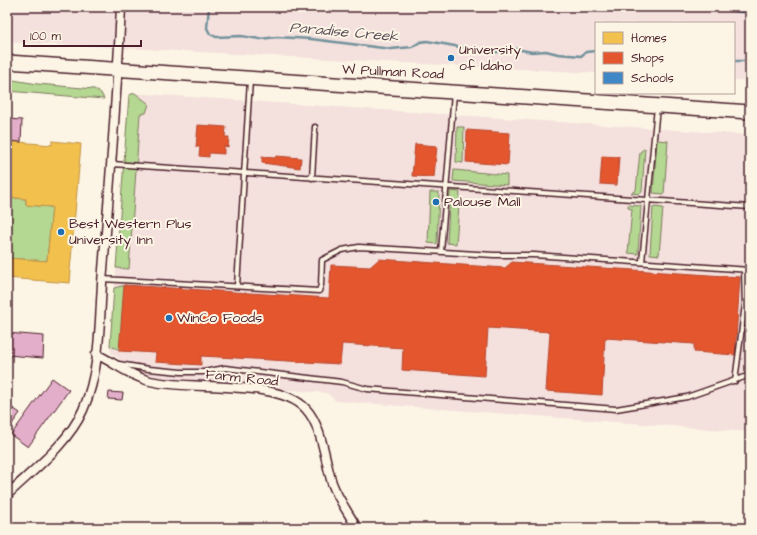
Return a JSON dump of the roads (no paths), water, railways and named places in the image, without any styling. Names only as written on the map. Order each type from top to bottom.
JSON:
[{"type":"main road","points":[[7,62],[118,70]]},
{"type":"main road","name":"W Pullman Road","points":[[118,70],[250,80],[454,91],[750,112]]},
{"type":"street","points":[[7,495],[54,450],[73,427],[89,395],[96,354],[102,279],[118,70],[120,7]]},
{"type":"street","name":"Farm Road","points":[[96,354],[134,376],[151,381],[167,384],[224,387],[260,391],[288,396],[298,402],[306,409],[313,420],[332,484],[357,528]]},
{"type":"street","points":[[7,523],[11,528]]},
{"type":"lane","points":[[237,286],[250,80]]},
{"type":"lane","points":[[441,252],[454,91]]},
{"type":"lane","points":[[642,262],[647,200],[658,105]]},
{"type":"lane","points":[[312,178],[315,127]]},
{"type":"lane","points":[[111,164],[750,207]]},
{"type":"lane","points":[[102,279],[319,291],[321,285],[322,260],[342,250],[360,247],[513,256],[534,255],[750,270]]},
{"type":"lane","points":[[735,381],[745,304],[744,270]]},
{"type":"lane","points":[[113,363],[149,369],[181,372],[204,372],[225,368],[342,382],[367,389],[616,409],[687,396],[750,375]]},
{"type":"waterway","name":"Paradise Creek","points":[[209,7],[207,28],[210,34],[216,37],[241,36],[260,39],[277,37],[311,39],[391,49],[412,47],[420,42],[427,41],[488,52],[498,52],[511,48],[532,52],[546,51],[558,54],[581,56],[586,52],[595,51]]},
{"type":"waterway","name":"Paradise Creek","points":[[735,61],[750,61]]},
{"type":"place","name":"University of Idaho","points":[[451,58]]},
{"type":"place","name":"Palouse Mall","points":[[436,202]]},
{"type":"place","name":"Best Western Plus University Inn","points":[[61,232]]},
{"type":"place","name":"WinCo Foods","points":[[169,318]]}]
